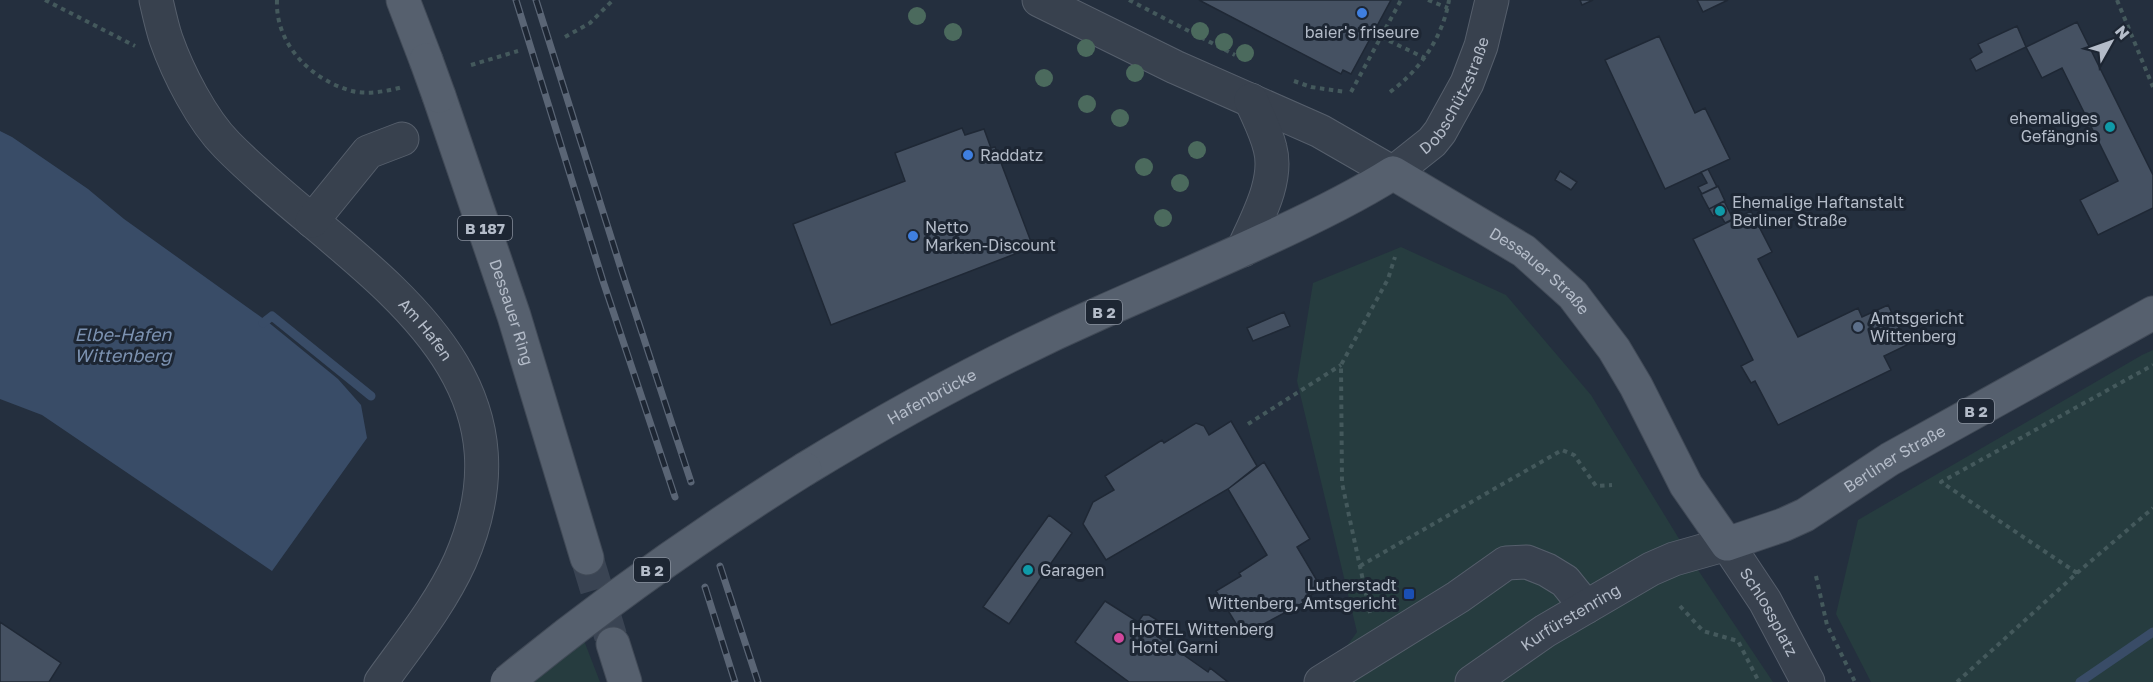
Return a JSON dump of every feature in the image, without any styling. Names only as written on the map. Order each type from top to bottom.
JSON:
[{"type":"main road","name":"Dessauer Ring","points":[[403,0],[440,96],[514,316],[587,558]]},
{"type":"main road","name":"Hafenbrücke","points":[[507,682],[624,589],[730,515],[919,403],[1100,313],[1243,250],[1346,201],[1393,173]]},
{"type":"main road","name":"Dessauer Straße","points":[[1393,173],[1524,251],[1573,295],[1614,349],[1636,386],[1686,485],[1727,544]]},
{"type":"main road","name":"Berliner Straße","points":[[1727,544],[1805,515],[1890,459],[2153,313]]},
{"type":"main road","points":[[613,644],[625,682]]},
{"type":"street","name":"Am Hafen","points":[[156,0],[166,39],[195,102],[225,144],[389,287],[416,314],[440,343],[460,377],[474,417],[481,453],[479,487],[473,523],[461,558],[448,586],[431,613],[381,682]]},
{"type":"street","name":"Dessauer Straße","points":[[1039,0],[1175,67],[1325,134],[1393,173]]},
{"type":"street","name":"Dobschützstraße","points":[[1393,173],[1440,132],[1467,83],[1481,46],[1492,0]]},
{"type":"street","points":[[1243,250],[1263,202],[1271,174],[1270,148],[1251,100]]},
{"type":"street","points":[[312,221],[368,152],[402,139]]},
{"type":"street","name":"Kurfürstenring","points":[[1472,682],[1545,631],[1651,569],[1674,559],[1727,544]]},
{"type":"street","name":"Schlossplatz","points":[[1727,544],[1765,601],[1808,682]]},
{"type":"street","points":[[1321,682],[1458,597],[1506,563],[1527,562],[1547,570],[1565,581],[1586,607]]},
{"type":"path","points":[[45,0],[136,47],[166,39]]},
{"type":"path","points":[[277,0],[276,13],[285,41],[303,64],[323,79],[353,91],[383,92],[404,87]]},
{"type":"path","points":[[565,37],[590,23],[614,0]]},
{"type":"path","points":[[1129,0],[1245,60]]},
{"type":"path","points":[[1289,79],[1311,87],[1348,92],[1401,0]]},
{"type":"path","points":[[1428,0],[1448,8]]},
{"type":"path","points":[[1390,92],[1404,82],[1425,58],[1443,25],[1449,0]]},
{"type":"path","points":[[2117,0],[2153,87]]},
{"type":"path","points":[[1381,37],[1425,58]]},
{"type":"path","points":[[471,65],[518,51]]},
{"type":"path","points":[[1248,424],[1341,364],[1388,279],[1395,257]]},
{"type":"path","points":[[1341,364],[1342,483],[1371,617]]},
{"type":"path","points":[[2077,573],[1941,482],[2153,365]]},
{"type":"path","points":[[1360,566],[1562,450],[1574,455],[1596,486],[1612,484]]},
{"type":"path","points":[[1957,682],[2077,573],[2153,508]]},
{"type":"path","points":[[1816,576],[1827,625],[1855,682]]},
{"type":"path","points":[[1680,606],[1703,631],[1738,641],[1759,682]]},
{"type":"green space","points":[[1401,247],[1506,295],[1591,395],[1700,573],[1773,682],[1321,682],[1357,632],[1297,381],[1313,283]]},
{"type":"green space","points":[[2153,350],[2153,682],[1871,682],[1836,614],[1858,520]]},
{"type":"green space","points":[[583,638],[600,682],[532,682]]},
{"type":"water","name":"Elbe-Hafen Wittenberg","points":[[0,131],[88,189],[124,219],[268,322],[338,379],[361,405],[367,438],[272,571],[42,415],[0,399]]},
{"type":"building","points":[[1199,0],[1391,0],[1351,74],[1343,70],[1341,74]]},
{"type":"building","points":[[1580,0],[1593,0],[1582,5]]},
{"type":"building","points":[[1697,0],[1728,0],[1703,12]]},
{"type":"building","name":"ehemaliges Gefängnis","points":[[2077,22],[2153,175],[2153,208],[2098,235],[2080,200],[2118,181],[2062,68],[2042,78],[2026,47]]},
{"type":"building","points":[[2017,26],[2026,47],[1976,71],[1970,59],[1982,52],[1978,44]]},
{"type":"building","points":[[1659,36],[1695,113],[1705,108],[1730,159],[1665,189],[1605,60]]},
{"type":"building","name":"Netto Marken-Discount","points":[[962,128],[965,135],[984,129],[991,148],[995,147],[1033,247],[831,325],[793,224],[905,181],[895,153]]},
{"type":"building","points":[[1708,169],[1717,187],[1702,194],[1698,187],[1707,183],[1701,172]]},
{"type":"building","points":[[1560,171],[1577,182],[1571,190],[1555,180]]},
{"type":"building","points":[[1718,186],[1725,201],[1709,209],[1701,194]]},
{"type":"building","name":"Ehemalige Haftanstalt Berliner Straße","points":[[1724,201],[1733,219],[1725,223],[1719,213],[1713,216],[1709,209]]},
{"type":"building","name":"Amtsgericht Wittenberg","points":[[1751,211],[1772,252],[1758,259],[1798,337],[1858,308],[1862,317],[1888,305],[1907,345],[1884,356],[1891,370],[1778,425],[1755,381],[1751,383],[1741,366],[1753,360],[1693,239]]},
{"type":"building","points":[[1284,312],[1290,326],[1253,341],[1247,328]]},
{"type":"building","points":[[1231,421],[1257,466],[1228,489],[1106,560],[1083,524],[1093,502],[1114,490],[1105,476],[1162,440],[1164,443],[1196,423],[1204,426],[1209,435]]},
{"type":"building","points":[[1264,462],[1310,539],[1297,547],[1322,589],[1302,600],[1303,603],[1243,635],[1216,591],[1241,576],[1239,573],[1267,555],[1228,489]]},
{"type":"building","name":"Garagen","points":[[1049,515],[1072,533],[1009,624],[983,607]]},
{"type":"building","name":"HOTEL Wittenberg Hotel Garni","points":[[1105,601],[1138,622],[1143,615],[1149,615],[1157,620],[1158,629],[1154,634],[1208,672],[1210,668],[1228,682],[1129,682],[1075,642]]},
{"type":"building","points":[[0,622],[61,663],[49,682],[0,682]]},
{"type":"waterway","points":[[263,323],[272,316],[371,396]]},
{"type":"waterway","points":[[2080,682],[2153,632]]},
{"type":"tunnel","points":[[587,558],[613,644]]},
{"type":"railway","points":[[516,0],[603,281],[675,497]]},
{"type":"railway","points":[[536,0],[691,482]]},
{"type":"railway","points":[[720,566],[758,682]]},
{"type":"railway","points":[[705,587],[735,682]]},
{"type":"place","name":"baier's friseure","points":[[1362,13]]},
{"type":"place","name":"ehemaliges Gefängnis","points":[[2110,127]]},
{"type":"place","name":"Raddatz","points":[[968,155]]},
{"type":"place","name":"Ehemalige Haftanstalt Berliner Straße","points":[[1720,211]]},
{"type":"place","name":"Netto Marken-Discount","points":[[913,236]]},
{"type":"place","name":"Amtsgericht Wittenberg","points":[[1858,327]]},
{"type":"place","name":"Garagen","points":[[1028,570]]},
{"type":"place","name":"Lutherstadt Wittenberg, Amtsgericht","points":[[1409,594]]},
{"type":"place","name":"HOTEL Wittenberg Hotel Garni","points":[[1119,638]]}]
